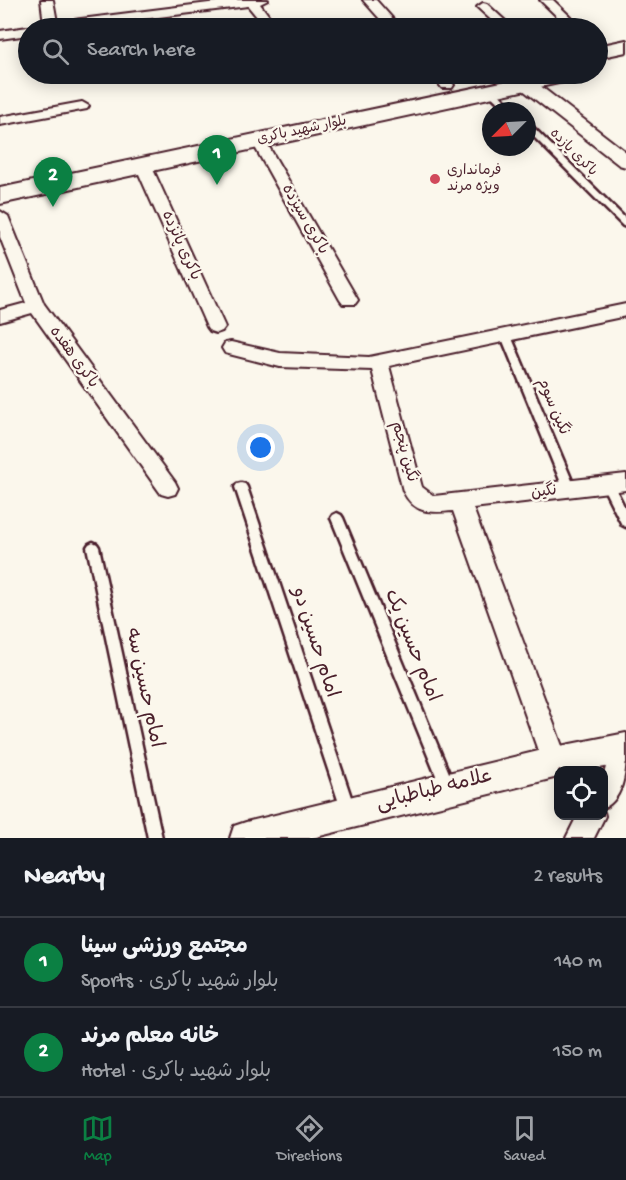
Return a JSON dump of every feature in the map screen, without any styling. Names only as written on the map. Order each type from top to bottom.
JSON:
[{"type":"main road","points":[[608,52],[626,46]]},
{"type":"main road","points":[[608,58],[626,62]]},
{"type":"main road","name":"بلوار شهید باکری","points":[[0,178],[420,84]]},
{"type":"main road","name":"بلوار شهید باکری","points":[[0,196],[258,140],[487,84]]},
{"type":"street","points":[[47,0],[47,18]]},
{"type":"street","points":[[136,0],[145,18]]},
{"type":"street","points":[[121,18],[254,0],[266,18]]},
{"type":"street","points":[[369,0],[386,18]]},
{"type":"street","points":[[546,0],[565,18]]},
{"type":"street","points":[[483,7],[496,18]]},
{"type":"street","points":[[0,34],[18,32]]},
{"type":"street","points":[[527,84],[626,161]]},
{"type":"street","points":[[0,121],[82,106]]},
{"type":"street","name":"باکری سیزده","points":[[258,140],[349,300]]},
{"type":"street","name":"باکری پانزده","points":[[143,165],[216,327]]},
{"type":"street","name":"باکری هفده","points":[[0,216],[36,306],[168,488]]},
{"type":"street","points":[[0,316],[36,306]]},
{"type":"street","points":[[231,348],[280,360],[369,364],[626,310]]},
{"type":"street","name":"نگین پنجم","points":[[379,362],[413,491],[430,506],[461,503]]},
{"type":"street","name":"نگین","points":[[461,503],[617,483]]},
{"type":"street","points":[[461,503],[555,762]]},
{"type":"street","name":"علامه طباطبایی","points":[[246,838],[283,833],[349,812],[555,762],[626,748]]},
{"type":"street","points":[[608,786],[626,755]]},
{"type":"street","points":[[579,838],[590,820]]},
{"type":"lane","points":[[496,84],[507,102]]},
{"type":"lane","name":"باکری یازده","points":[[536,135],[626,224]]},
{"type":"lane","name":"نگین سوم","points":[[506,336],[570,490]]},
{"type":"lane","points":[[617,483],[626,522]]},
{"type":"lane","name":"امام حسین دو","points":[[241,487],[349,812]]},
{"type":"lane","name":"امام حسین یک","points":[[337,518],[448,788]]},
{"type":"lane","name":"امام حسین سه","points":[[93,547],[155,838]]},
{"type":"place","name":"فرمانداری ویژه مرند","points":[[435,179]]},
{"type":"place","name":"مجتمع ورزشی سینا","points":[[217,185]]},
{"type":"place","name":"خانه معلم مرند","points":[[53,207]]}]
